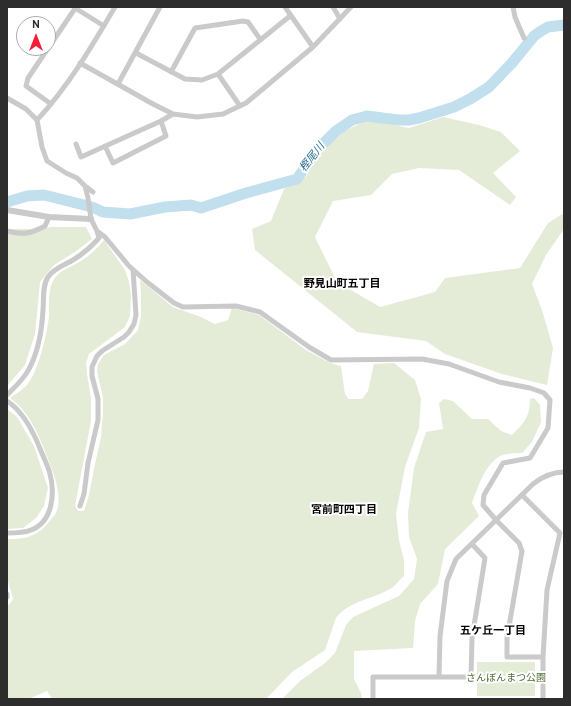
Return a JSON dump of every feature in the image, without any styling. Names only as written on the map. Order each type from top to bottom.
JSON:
[{"type":"street","points":[[37,120],[51,104],[80,63],[115,7]]},
{"type":"street","points":[[118,84],[160,7]]},
{"type":"street","points":[[284,7],[313,47]]},
{"type":"street","points":[[333,7],[340,19]]},
{"type":"street","points":[[80,63],[153,104],[174,114],[197,117],[223,114],[246,103],[313,47],[351,7]]},
{"type":"street","points":[[513,7],[515,17],[524,38]]},
{"type":"street","points":[[51,104],[26,86],[28,78],[76,8],[104,26]]},
{"type":"street","points":[[136,53],[185,79],[193,81],[202,80],[218,74],[290,16]]},
{"type":"street","points":[[171,72],[195,28],[243,21],[248,22],[260,39]]},
{"type":"street","points":[[218,74],[240,106]]},
{"type":"street","points":[[7,98],[26,109],[37,120],[42,147],[47,161],[77,178],[84,186],[93,192]]},
{"type":"street","points":[[76,144],[81,157],[161,122],[174,114]]},
{"type":"street","points":[[105,146],[113,163],[166,136],[161,122]]},
{"type":"street","points":[[7,395],[29,369],[42,324],[45,283],[48,276],[59,267],[82,254],[99,238],[91,219],[88,198],[84,186]]},
{"type":"street","points":[[7,210],[49,217],[91,219]]},
{"type":"street","points":[[7,231],[19,234],[32,233],[46,226],[49,217]]},
{"type":"street","points":[[97,231],[105,237],[133,270],[174,303],[183,307],[236,306],[260,312],[309,347],[331,360],[429,360],[449,364],[499,382],[530,388],[544,394],[550,400],[548,428],[530,458],[503,463],[484,495],[483,505],[519,543],[522,551],[507,638],[507,657],[542,657]]},
{"type":"street","points":[[80,506],[84,494],[88,463],[98,420],[98,399],[92,376],[92,367],[97,356],[102,351],[124,337],[134,324],[136,315],[133,270]]},
{"type":"street","points":[[7,400],[19,411],[38,443],[50,474],[52,504],[46,517],[37,527],[27,531],[7,533]]},
{"type":"street","points":[[439,676],[440,636],[447,581],[456,559],[522,494],[542,477],[556,472],[564,472]]},
{"type":"street","points":[[522,494],[560,533],[547,590],[542,657],[542,699]]},
{"type":"street","points":[[373,699],[373,677],[472,677],[472,638],[485,558],[472,544]]},
{"type":"green space","points":[[443,117],[479,125],[501,132],[520,151],[493,173],[516,197],[510,205],[459,170],[419,168],[392,174],[371,195],[333,201],[315,237],[337,282],[380,307],[435,292],[445,278],[520,268],[548,223],[564,213],[564,229],[546,255],[532,284],[542,310],[553,348],[547,385],[502,374],[445,354],[426,341],[357,332],[255,250],[252,229],[271,221],[284,189],[306,177],[322,150],[345,131],[367,120],[409,128]]},
{"type":"green space","points":[[52,227],[86,227],[92,239],[54,265],[40,282],[35,334],[25,365],[7,386],[7,229],[38,229]]},
{"type":"green space","points":[[104,240],[125,270],[131,296],[130,316],[125,327],[89,354],[86,363],[91,399],[91,421],[75,506],[78,511],[84,511],[89,495],[101,437],[103,398],[97,371],[98,364],[104,355],[125,344],[138,330],[141,316],[140,280],[173,307],[201,317],[215,324],[228,320],[232,308],[259,315],[306,350],[330,363],[341,366],[345,394],[349,399],[362,399],[368,391],[374,364],[394,363],[415,380],[421,399],[419,428],[405,467],[396,514],[399,540],[404,560],[404,576],[394,586],[386,591],[355,603],[341,612],[336,618],[325,650],[292,672],[266,699],[52,699],[47,691],[28,699],[7,699],[7,604],[9,605],[13,599],[7,578],[7,539],[25,538],[44,528],[55,514],[59,499],[54,475],[36,431],[28,416],[10,398],[27,385],[39,362],[47,331],[50,292],[54,279],[62,271],[89,255]]},
{"type":"green space","points":[[534,398],[540,405],[541,422],[532,442],[522,453],[512,453],[500,456],[485,472],[472,503],[479,516],[445,549],[438,584],[420,604],[415,621],[413,648],[354,651],[354,679],[361,693],[362,699],[282,699],[300,681],[325,663],[335,653],[346,625],[353,617],[399,596],[414,579],[417,559],[409,537],[408,513],[414,468],[426,432],[443,429],[439,403],[444,399],[453,401],[472,419],[488,419],[501,431],[512,435],[526,419],[529,411],[530,399]]},
{"type":"green space","points":[[7,409],[17,417],[34,446],[48,488],[44,506],[36,518],[23,528],[7,529]]},
{"type":"green space","name":"さんぼんまつ公園","points":[[477,662],[535,662],[535,696],[477,696]]},
{"type":"waterway","name":"樫尾川","points":[[7,202],[27,196],[44,195],[92,207],[103,212],[130,214],[165,207],[191,205],[201,208],[246,193],[297,179],[317,150],[336,131],[352,120],[367,116],[409,120],[454,107],[489,87],[512,63],[534,36],[548,27],[564,25]]},
{"type":"district","name":"野見山町五丁目","points":[[342,285]]},
{"type":"district","name":"宮前町四丁目","points":[[344,511]]},
{"type":"district","name":"五ケ丘一丁目","points":[[493,632]]}]
